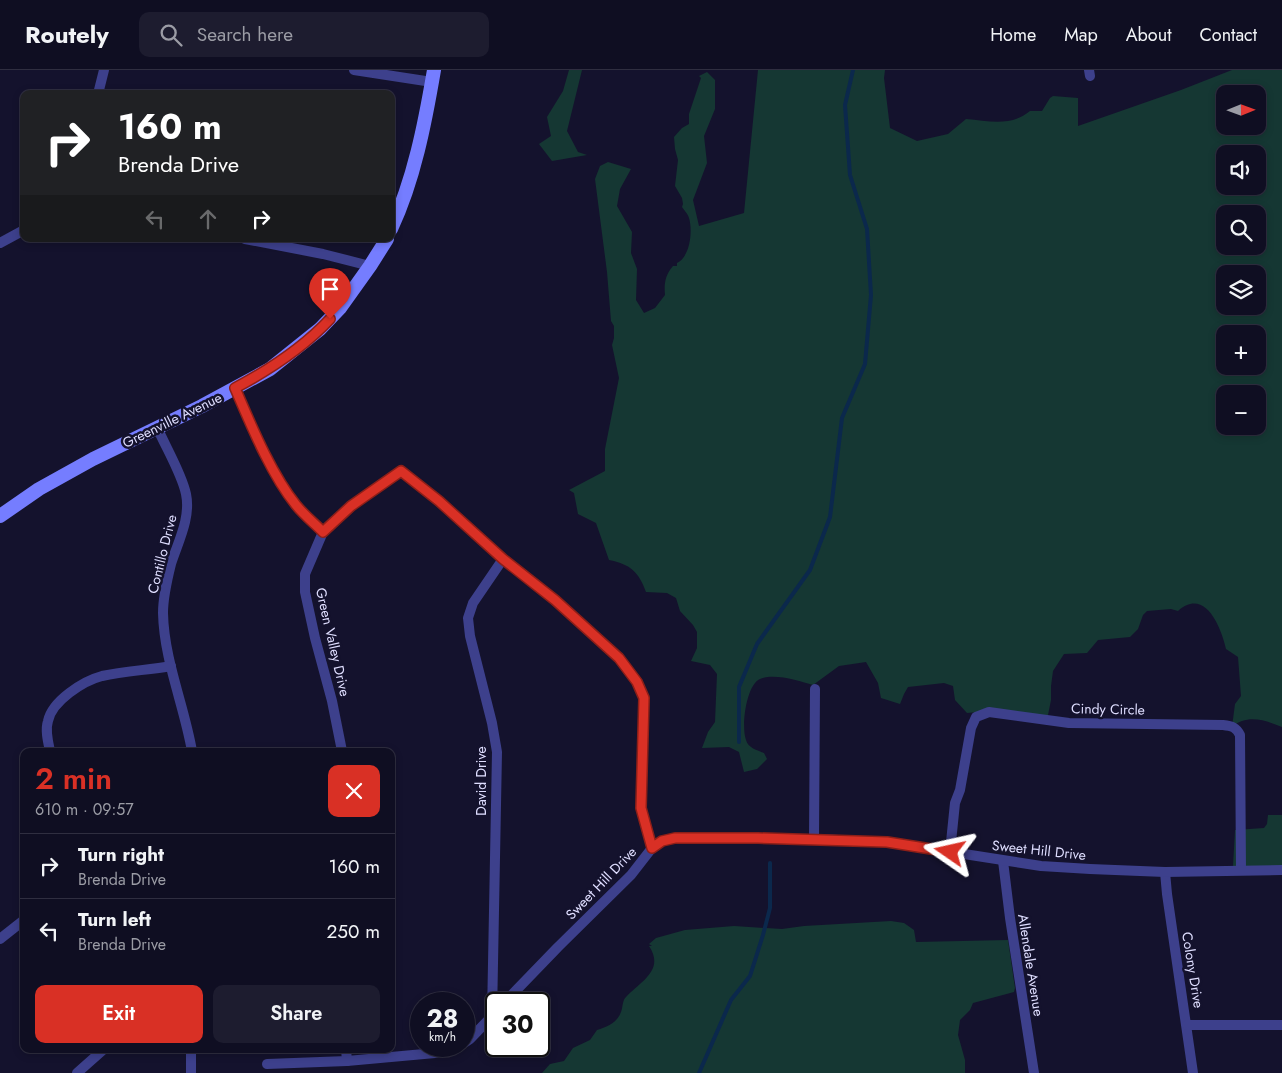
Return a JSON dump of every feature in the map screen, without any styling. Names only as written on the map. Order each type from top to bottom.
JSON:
[{"type":"street","points":[[99,90],[104,70]]},
{"type":"street","points":[[354,70],[433,76],[412,170],[401,208],[395,221]]},
{"type":"street","points":[[0,243],[20,232]]},
{"type":"street","points":[[261,242],[323,254],[370,266]]},
{"type":"street","name":"Greenville Avenue","points":[[0,516],[46,485],[93,459],[270,369],[320,329],[340,308],[385,242]]},
{"type":"street","points":[[235,388],[254,432],[278,478],[294,503],[323,532],[351,506],[401,471],[439,501],[503,559],[555,600],[619,658],[637,682],[644,698],[641,808],[652,848]]},
{"type":"street","name":"Contillo Drive","points":[[157,427],[186,493],[187,506],[182,534],[171,564],[164,597],[164,636],[191,748]]},
{"type":"street","name":"Green Valley Drive","points":[[323,532],[305,574],[306,592],[341,748]]},
{"type":"street","name":"David Drive","points":[[494,992],[496,752],[492,723],[470,636],[468,618],[473,602],[503,559]]},
{"type":"street","points":[[50,748],[47,721],[54,706],[65,696],[101,676],[171,666]]},
{"type":"street","points":[[814,839],[815,688]]},
{"type":"street","name":"Cindy Circle","points":[[950,852],[955,803],[960,790],[971,728],[976,717],[989,712],[1069,723],[1223,725],[1232,726],[1237,729],[1240,735],[1241,870]]},
{"type":"street","name":"Sweet Hill Drive","points":[[514,992],[558,946],[631,875],[652,848],[662,841],[675,838],[814,839],[894,843],[1042,866],[1166,872],[1282,870]]},
{"type":"street","name":"Allendale Avenue","points":[[1003,861],[1034,1073]]},
{"type":"street","name":"Colony Drive","points":[[1166,872],[1167,894],[1193,1073]]},
{"type":"street","points":[[0,939],[20,923]]},
{"type":"street","points":[[475,1034],[485,1023]]},
{"type":"street","points":[[1187,1025],[1282,1024]]},
{"type":"street","points":[[77,1073],[100,1053]]},
{"type":"street","points":[[191,1053],[192,1073]]},
{"type":"street","points":[[346,1053],[347,1061]]},
{"type":"street","points":[[267,1064],[347,1061],[410,1055]]},
{"type":"green space","points":[[569,70],[582,70],[567,131],[578,152],[587,155],[552,161],[539,144],[551,136],[547,117],[563,91]]},
{"type":"green space","points":[[758,70],[885,70],[884,78],[890,128],[917,141],[948,134],[966,119],[1000,122],[1015,119],[1030,111],[1042,111],[1053,96],[1078,98],[1078,126],[1232,70],[1282,70],[1282,727],[1263,720],[1250,719],[1232,727],[1235,704],[1241,696],[1238,657],[1226,649],[1216,621],[1210,613],[1204,607],[1196,604],[1188,605],[1178,611],[1171,609],[1147,611],[1143,615],[1138,629],[1130,637],[1098,640],[1087,653],[1064,654],[1053,671],[1051,700],[1047,720],[978,712],[967,713],[955,700],[953,686],[944,683],[908,687],[900,704],[881,698],[878,683],[866,662],[839,666],[813,685],[787,678],[773,677],[760,679],[755,683],[748,698],[744,726],[747,743],[764,753],[767,759],[757,769],[744,772],[739,752],[729,747],[702,748],[708,732],[715,722],[717,674],[710,665],[691,661],[697,648],[697,632],[680,611],[676,598],[667,593],[646,592],[633,570],[623,564],[609,560],[596,523],[578,514],[574,493],[569,490],[605,471],[605,449],[619,378],[612,345],[614,326],[611,321],[607,272],[595,179],[600,166],[608,162],[631,169],[620,189],[617,206],[632,232],[631,253],[637,269],[636,300],[644,313],[655,308],[665,295],[665,283],[668,273],[673,266],[677,266],[677,263],[688,250],[691,230],[689,218],[682,207],[682,198],[675,186],[678,160],[674,137],[682,128],[689,124],[689,114],[701,78],[699,76],[707,72],[715,80],[715,109],[704,136],[707,163],[693,200],[699,226],[744,213]]},
{"type":"green space","points":[[1268,815],[1282,815],[1282,870],[1235,869],[1233,866],[1235,830],[1264,828],[1267,824]]},
{"type":"green space","points":[[891,921],[904,923],[914,930],[916,942],[1008,940],[1014,992],[973,1003],[970,1010],[960,1020],[958,1035],[965,1060],[965,1073],[542,1073],[550,1064],[564,1061],[573,1048],[590,1040],[597,1030],[608,1026],[617,1019],[625,999],[653,968],[653,954],[649,946],[652,946],[649,944],[656,938],[685,930],[734,926],[782,929]]},
{"type":"waterway","points":[[739,742],[739,687],[757,644],[810,570],[830,517],[842,418],[865,364],[871,295],[867,229],[850,175],[845,105],[853,70]]},
{"type":"waterway","points":[[699,1073],[731,1000],[750,976],[770,908],[770,863]]},
{"type":"route","points":[[330,319],[270,369],[235,388],[254,432],[278,478],[294,503],[323,532],[351,506],[401,471],[439,501],[503,559],[555,600],[619,658],[637,682],[644,698],[641,808],[643,821],[652,848],[662,841],[675,838],[739,837],[887,842],[950,852]]}]
